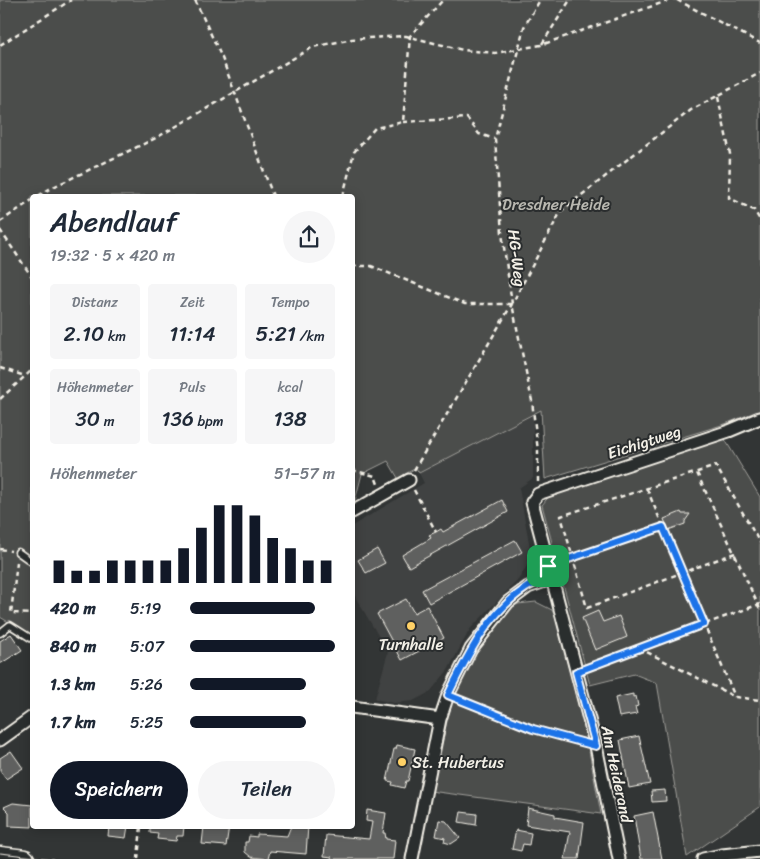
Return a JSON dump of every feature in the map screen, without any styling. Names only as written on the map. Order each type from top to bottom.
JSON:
[{"type":"main road","points":[[0,856],[25,859]]},
{"type":"street","name":"Eichigtweg","points":[[538,494],[729,431],[760,418]]},
{"type":"street","points":[[355,510],[409,480]]},
{"type":"street","name":"Am Heiderand","points":[[538,494],[532,502],[596,746],[619,859]]},
{"type":"street","points":[[412,859],[440,719],[448,695],[471,649],[508,602],[528,587],[551,578]]},
{"type":"street","points":[[355,707],[440,719]]},
{"type":"street","points":[[1,737],[30,718]]},
{"type":"street","points":[[703,859],[760,852]]},
{"type":"lane","points":[[18,552],[30,561]]},
{"type":"lane","points":[[0,633],[10,625],[30,638]]},
{"type":"path","points":[[0,45],[71,0]]},
{"type":"path","points":[[195,0],[222,58],[272,194]]},
{"type":"path","points":[[403,122],[410,36],[443,0]]},
{"type":"path","name":"HG-Weg","points":[[538,494],[538,451],[532,401],[512,304],[502,233],[495,139],[524,27],[540,0]]},
{"type":"path","points":[[541,45],[570,0]]},
{"type":"path","points":[[42,194],[156,138],[313,47],[352,39],[410,36],[463,50],[495,53],[541,45],[670,0]]},
{"type":"path","points":[[677,0],[760,43]]},
{"type":"path","points":[[409,480],[512,304],[561,211],[692,110],[760,73]]},
{"type":"path","points":[[718,96],[730,154],[729,198],[754,210],[760,220]]},
{"type":"path","points":[[344,194],[354,152],[375,128],[403,122],[467,118],[479,134],[495,139]]},
{"type":"path","points":[[0,222],[30,201]]},
{"type":"path","points":[[0,230],[30,273]]},
{"type":"path","points":[[355,266],[371,266],[465,304],[512,304]]},
{"type":"path","points":[[0,368],[25,376]]},
{"type":"path","points":[[0,399],[30,372]]},
{"type":"path","points":[[734,554],[586,608],[561,516],[716,466],[760,542]]},
{"type":"path","points":[[355,471],[375,476],[384,494]]},
{"type":"path","points":[[697,473],[760,609]]},
{"type":"path","points":[[647,489],[734,697]]},
{"type":"path","points":[[419,500],[436,532]]},
{"type":"path","points":[[548,566],[664,526]]},
{"type":"path","points":[[18,552],[11,613],[30,614]]},
{"type":"path","points":[[576,672],[759,604]]},
{"type":"path","points":[[639,648],[734,697],[760,700]]},
{"type":"path","points":[[448,695],[533,729],[596,746]]},
{"type":"path","points":[[138,859],[142,829]]},
{"type":"shaded area","points":[[533,412],[533,478],[519,488],[530,548],[528,564],[518,580],[470,629],[448,670],[430,692],[413,701],[394,703],[375,699],[388,652],[355,596],[355,524],[424,483],[419,473]]},
{"type":"green space","name":"Dresdner Heide","points":[[0,0],[760,0],[760,410],[725,424],[545,479],[541,410],[419,473],[416,468],[398,478],[388,461],[362,474],[355,500],[355,194],[30,194],[30,635],[0,617]]},
{"type":"green space","points":[[724,438],[760,497],[760,807],[687,857],[657,683],[634,674],[590,685],[542,505],[550,495]]},
{"type":"green space","points":[[536,602],[552,610],[556,619],[586,735],[601,814],[430,791],[453,697],[476,652],[511,608],[518,604]]},
{"type":"building","points":[[502,500],[508,512],[409,567],[402,555],[431,538],[429,535],[441,529],[443,532]]},
{"type":"building","points":[[681,512],[682,514],[690,514],[685,524],[668,530],[664,519]]},
{"type":"building","points":[[515,540],[522,552],[429,603],[422,590]]},
{"type":"building","points":[[377,549],[385,563],[366,573],[358,560]]},
{"type":"building","name":"Turnhalle","points":[[406,599],[414,613],[427,606],[444,638],[402,660],[377,614]]},
{"type":"building","points":[[598,611],[603,622],[619,616],[627,637],[595,650],[582,618]]},
{"type":"building","points":[[11,634],[22,650],[0,664],[0,641]]},
{"type":"building","points":[[633,694],[633,697],[636,696],[638,706],[635,707],[637,714],[619,717],[615,698]]},
{"type":"building","points":[[639,736],[650,784],[629,788],[620,740]]},
{"type":"building","name":"St. Hubertus","points":[[397,745],[415,749],[408,781],[406,781],[404,788],[392,785],[393,782],[387,781],[394,749],[396,749]]},
{"type":"building","points":[[11,751],[23,768],[6,779],[0,771],[0,758]]},
{"type":"building","points":[[665,790],[666,801],[652,802],[651,791]]},
{"type":"building","points":[[13,803],[30,805],[30,827],[9,826],[9,812],[4,807]]},
{"type":"building","points":[[528,808],[555,814],[555,817],[584,822],[579,859],[565,859],[570,832],[526,825]]},
{"type":"building","points":[[367,810],[386,813],[383,833],[385,833],[386,839],[395,840],[393,859],[332,859],[332,857],[324,856],[326,835],[369,839],[372,822],[366,821]]},
{"type":"building","points":[[461,812],[477,814],[476,825],[459,822]]},
{"type":"building","points":[[653,812],[662,859],[641,859],[634,816]]},
{"type":"building","points":[[439,820],[446,821],[460,838],[451,844],[444,842],[445,838],[436,836]]},
{"type":"building","points":[[109,829],[128,829],[126,838],[108,836]]},
{"type":"building","points":[[150,829],[184,829],[183,836],[177,836],[176,841],[157,839],[158,834],[150,833]]},
{"type":"building","points":[[204,829],[229,829],[226,846],[202,844]]},
{"type":"building","points":[[290,829],[308,829],[306,854],[270,851],[268,859],[251,857],[245,852],[245,842],[248,842],[249,836],[257,837],[257,834],[287,836]]},
{"type":"building","points":[[516,830],[531,833],[529,845],[523,844],[521,851],[512,849]]},
{"type":"tram line","points":[[0,853],[53,859]]},
{"type":"place","name":"Turnhalle","points":[[411,626]]},
{"type":"place","name":"St. Hubertus","points":[[402,762]]},
{"type":"route","points":[[663,527],[704,624],[576,672],[596,746],[533,729],[448,695],[471,649],[508,602],[528,587],[551,578],[548,566],[663,527]]}]
